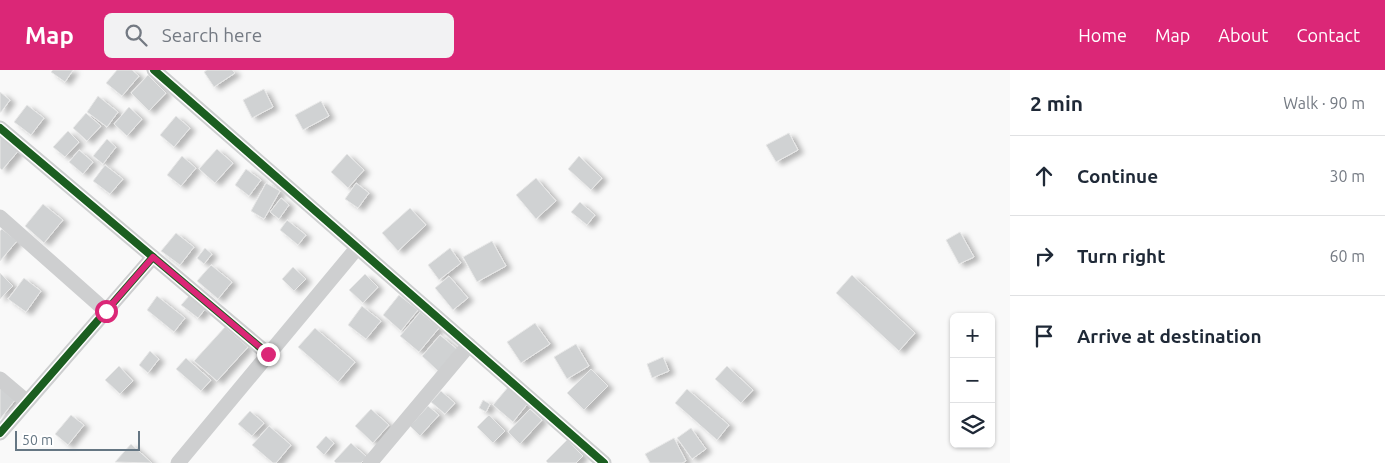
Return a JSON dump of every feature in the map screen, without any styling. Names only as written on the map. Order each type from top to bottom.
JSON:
[{"type":"street","points":[[154,70],[604,463]]},
{"type":"street","points":[[0,128],[268,354]]},
{"type":"street","points":[[0,217],[106,311]]},
{"type":"street","points":[[178,463],[357,248]]},
{"type":"street","points":[[0,433],[153,257]]},
{"type":"street","points":[[370,463],[468,345]]},
{"type":"street","points":[[0,379],[26,401]]},
{"type":"building","points":[[53,70],[73,70],[65,82],[51,72]]},
{"type":"building","points":[[117,70],[132,70],[139,76],[122,96],[106,83]]},
{"type":"building","points":[[207,70],[232,70],[235,73],[214,87],[204,72]]},
{"type":"building","points":[[148,75],[166,93],[149,111],[131,93]]},
{"type":"building","points":[[264,89],[273,107],[252,118],[243,100]]},
{"type":"building","points":[[0,92],[10,100],[1,112],[0,112]]},
{"type":"building","points":[[98,96],[118,112],[107,127],[87,112]]},
{"type":"building","points":[[321,101],[329,116],[303,130],[295,115]]},
{"type":"building","points":[[27,105],[44,118],[31,135],[14,122]]},
{"type":"building","points":[[129,107],[142,119],[127,136],[114,124]]},
{"type":"building","points":[[86,113],[101,126],[87,141],[73,128]]},
{"type":"building","points":[[176,116],[190,128],[174,147],[160,135]]},
{"type":"building","points":[[68,131],[79,142],[65,157],[53,147]]},
{"type":"building","points":[[0,133],[20,149],[2,170],[0,168]]},
{"type":"building","points":[[789,133],[798,150],[776,162],[766,145]]},
{"type":"building","points":[[107,139],[116,147],[103,164],[93,156]]},
{"type":"building","points":[[217,149],[233,163],[215,183],[199,169]]},
{"type":"building","points":[[79,150],[93,162],[83,174],[69,162]]},
{"type":"building","points":[[347,154],[364,170],[348,188],[331,172]]},
{"type":"building","points":[[182,156],[196,168],[181,186],[167,175]]},
{"type":"building","points":[[579,156],[602,178],[591,190],[568,169]]},
{"type":"building","points":[[105,165],[123,179],[110,194],[93,181]]},
{"type":"building","points":[[246,169],[261,180],[249,196],[235,185]]},
{"type":"building","points":[[536,178],[556,201],[536,219],[516,195]]},
{"type":"building","points":[[266,183],[280,191],[264,219],[251,211]]},
{"type":"building","points":[[356,183],[369,193],[358,208],[345,199]]},
{"type":"building","points":[[281,198],[289,205],[279,219],[270,212]]},
{"type":"building","points":[[580,202],[595,215],[587,225],[571,212]]},
{"type":"building","points":[[43,204],[63,220],[44,243],[25,226]]},
{"type":"building","points":[[410,208],[426,225],[398,251],[382,233]]},
{"type":"building","points":[[287,220],[306,235],[298,245],[280,230]]},
{"type":"building","points":[[2,229],[17,241],[0,261],[0,231]]},
{"type":"building","points":[[960,232],[974,257],[959,264],[946,240]]},
{"type":"building","points":[[176,233],[194,247],[180,265],[161,251]]},
{"type":"building","points":[[492,241],[506,266],[477,282],[463,257]]},
{"type":"building","points":[[205,248],[212,254],[204,264],[197,258]]},
{"type":"building","points":[[450,248],[461,263],[439,280],[428,265]]},
{"type":"building","points":[[211,265],[232,282],[218,299],[197,281]]},
{"type":"building","points":[[293,267],[306,279],[294,291],[282,279]]},
{"type":"building","points":[[0,273],[13,286],[0,299]]},
{"type":"building","points":[[365,274],[378,287],[363,303],[349,290]]},
{"type":"building","points":[[852,275],[915,333],[899,351],[836,293]]},
{"type":"building","points":[[449,276],[468,298],[453,310],[435,288]]},
{"type":"building","points":[[24,278],[41,291],[26,312],[8,299]]},
{"type":"building","points":[[190,295],[206,308],[198,318],[181,305]]},
{"type":"building","points":[[399,295],[418,310],[401,331],[383,315]]},
{"type":"building","points":[[157,296],[185,318],[174,332],[147,310]]},
{"type":"building","points":[[362,306],[381,321],[366,339],[348,325]]},
{"type":"building","points":[[420,312],[439,328],[419,352],[400,336]]},
{"type":"building","points":[[535,323],[550,344],[521,363],[507,342]]},
{"type":"building","points":[[225,327],[248,347],[217,381],[194,361]]},
{"type":"building","points":[[315,328],[355,362],[338,382],[298,347]]},
{"type":"building","points":[[440,335],[458,350],[439,372],[422,356]]},
{"type":"building","points":[[576,344],[589,366],[567,379],[554,357]]},
{"type":"building","points":[[150,351],[159,359],[148,373],[139,365]]},
{"type":"building","points":[[663,357],[669,371],[652,378],[647,364]]},
{"type":"building","points":[[186,358],[211,380],[201,391],[176,369]]},
{"type":"building","points":[[119,366],[133,381],[120,394],[105,380]]},
{"type":"building","points":[[727,366],[753,390],[741,403],[715,379]]},
{"type":"building","points":[[591,369],[608,386],[584,410],[567,393]]},
{"type":"building","points":[[0,386],[16,399],[0,419]]},
{"type":"building","points":[[509,386],[529,402],[513,422],[493,405]]},
{"type":"building","points":[[687,389],[729,425],[717,440],[675,403]]},
{"type":"building","points":[[441,391],[455,403],[445,414],[431,402]]},
{"type":"building","points":[[483,400],[490,404],[486,412],[479,408]]},
{"type":"building","points":[[428,406],[439,415],[420,436],[410,426]]},
{"type":"building","points":[[371,409],[389,425],[373,443],[355,426]]},
{"type":"building","points":[[530,409],[542,420],[520,444],[508,432]]},
{"type":"building","points":[[250,411],[264,423],[252,436],[238,424]]},
{"type":"building","points":[[71,415],[84,425],[68,445],[55,434]]},
{"type":"building","points":[[489,415],[505,431],[493,443],[477,427]]},
{"type":"building","points":[[269,426],[291,445],[276,463],[273,463],[252,445]]},
{"type":"building","points":[[691,428],[706,449],[692,459],[677,438]]},
{"type":"building","points":[[326,436],[334,443],[324,455],[316,447]]},
{"type":"building","points":[[674,438],[686,461],[682,463],[650,463],[645,454]]},
{"type":"building","points":[[567,440],[583,456],[576,463],[548,463],[546,461]]},
{"type":"building","points":[[351,443],[367,457],[361,463],[336,463],[334,461]]},
{"type":"building","points":[[131,444],[152,463],[115,462]]},
{"type":"cycle path","points":[[154,70],[604,463]]},
{"type":"cycle path","points":[[0,128],[268,354]]},
{"type":"cycle path","points":[[0,433],[153,257]]},
{"type":"route","points":[[106,311],[153,257],[268,354]]}]
